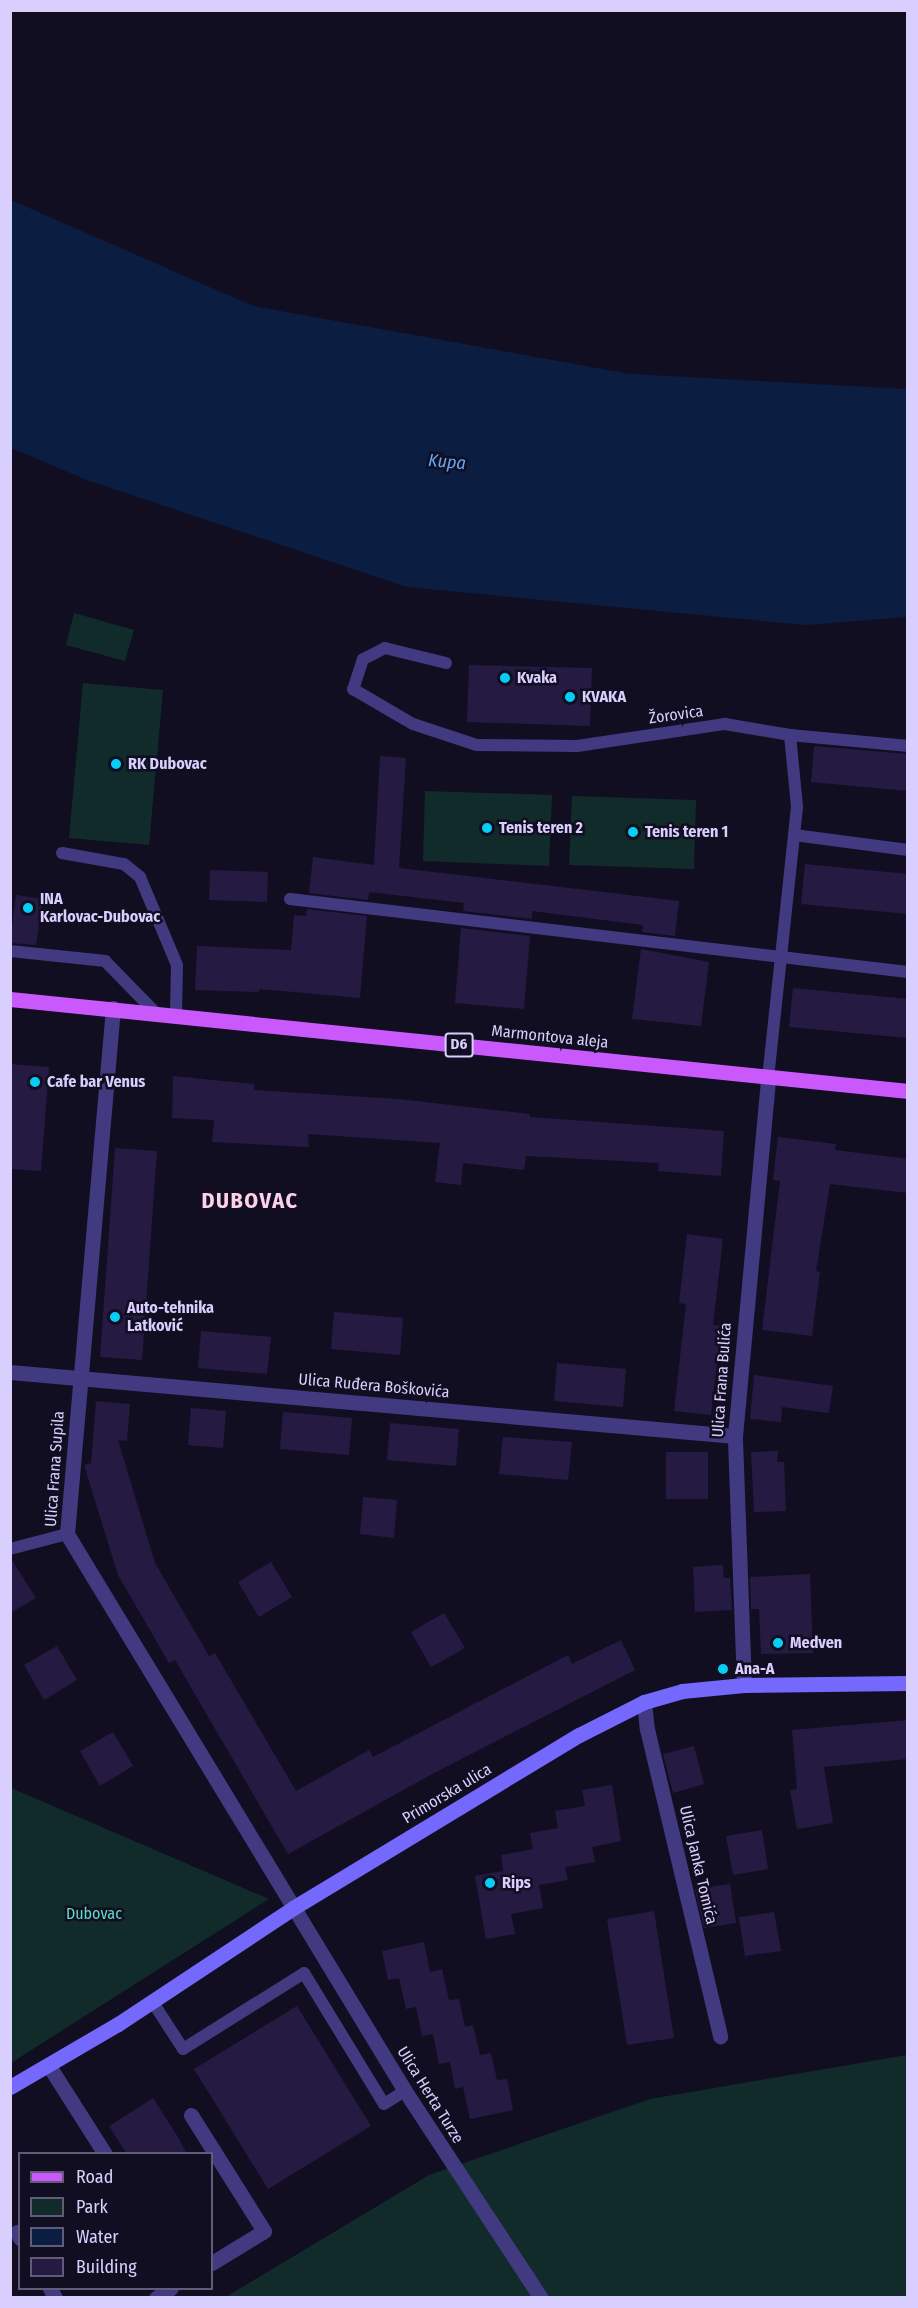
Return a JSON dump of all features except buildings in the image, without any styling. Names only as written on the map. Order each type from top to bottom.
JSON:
[{"type":"main road","name":"Marmontova aleja","points":[[10,999],[176,1014],[768,1079],[908,1091]]},
{"type":"main road","name":"Primorska ulica","points":[[10,2087],[49,2066],[152,2001],[293,1908],[579,1736],[644,1702],[682,1691],[744,1686],[908,1683]]},
{"type":"street","name":"Ulica Frana Supila","points":[[113,1008],[67,1534],[293,1908]]},
{"type":"street","name":"Ulica Frana Bulića","points":[[744,1686],[735,1436],[768,1079]]},
{"type":"street","name":"Ulica Ruđera Boškovića","points":[[10,1372],[735,1436]]},
{"type":"street","name":"Ulica Janka Tomića","points":[[644,1702],[720,2036]]},
{"type":"street","name":"Ulica Herta Turze","points":[[293,1908],[405,2091],[542,2298]]},
{"type":"street","points":[[49,2066],[104,2152]]},
{"type":"street","points":[[191,2115],[264,2231],[213,2262]]},
{"type":"street","points":[[156,2298],[169,2290]]},
{"type":"lane","name":"Žorovica","points":[[446,663],[385,648],[363,659],[353,689],[413,724],[477,745],[577,746],[724,724],[790,735]]},
{"type":"lane","points":[[768,1079],[779,956],[797,807],[790,735],[908,746]]},
{"type":"lane","points":[[794,835],[908,850]]},
{"type":"lane","points":[[62,853],[124,864],[140,877],[177,965],[176,1014]]},
{"type":"lane","points":[[290,899],[908,972]]},
{"type":"lane","points":[[10,951],[105,961],[155,1012]]},
{"type":"lane","points":[[10,1549],[67,1534]]},
{"type":"lane","points":[[152,2001],[183,2049],[304,1973],[384,2104],[405,2091]]},
{"type":"green space","points":[[74,613],[134,630],[125,661],[66,645]]},
{"type":"green space","name":"RK Dubovac","points":[[83,683],[163,690],[149,845],[69,838]]},
{"type":"green space","name":"Tenis teren 2","points":[[425,791],[552,795],[549,866],[423,861]]},
{"type":"green space","name":"Tenis teren 1","points":[[572,796],[696,800],[694,869],[569,865]]},
{"type":"green space","name":"Dubovac","points":[[11,1788],[269,1899],[11,2063]]},
{"type":"green space","points":[[907,2055],[907,2297],[224,2298],[429,2175],[650,2099]]},
{"type":"water","name":"Kupa","points":[[11,200],[253,306],[630,374],[907,389],[907,617],[805,625],[407,587],[87,480],[11,448]]},
{"type":"place","name":"Kvaka","points":[[505,678]]},
{"type":"place","name":"KVAKA","points":[[570,697]]},
{"type":"place","name":"RK Dubovac","points":[[116,764]]},
{"type":"place","name":"Tenis teren 2","points":[[487,828]]},
{"type":"place","name":"Tenis teren 1","points":[[633,832]]},
{"type":"place","name":"INA Karlovac-Dubovac","points":[[28,908]]},
{"type":"place","name":"Cafe bar Venus","points":[[35,1082]]},
{"type":"place","name":"Auto-tehnika Latković","points":[[115,1317]]},
{"type":"place","name":"Medven","points":[[778,1643]]},
{"type":"place","name":"Ana-A","points":[[723,1669]]},
{"type":"place","name":"Rips","points":[[490,1883]]},
{"type":"district","name":"DUBOVAC","points":[[250,1201]]}]
